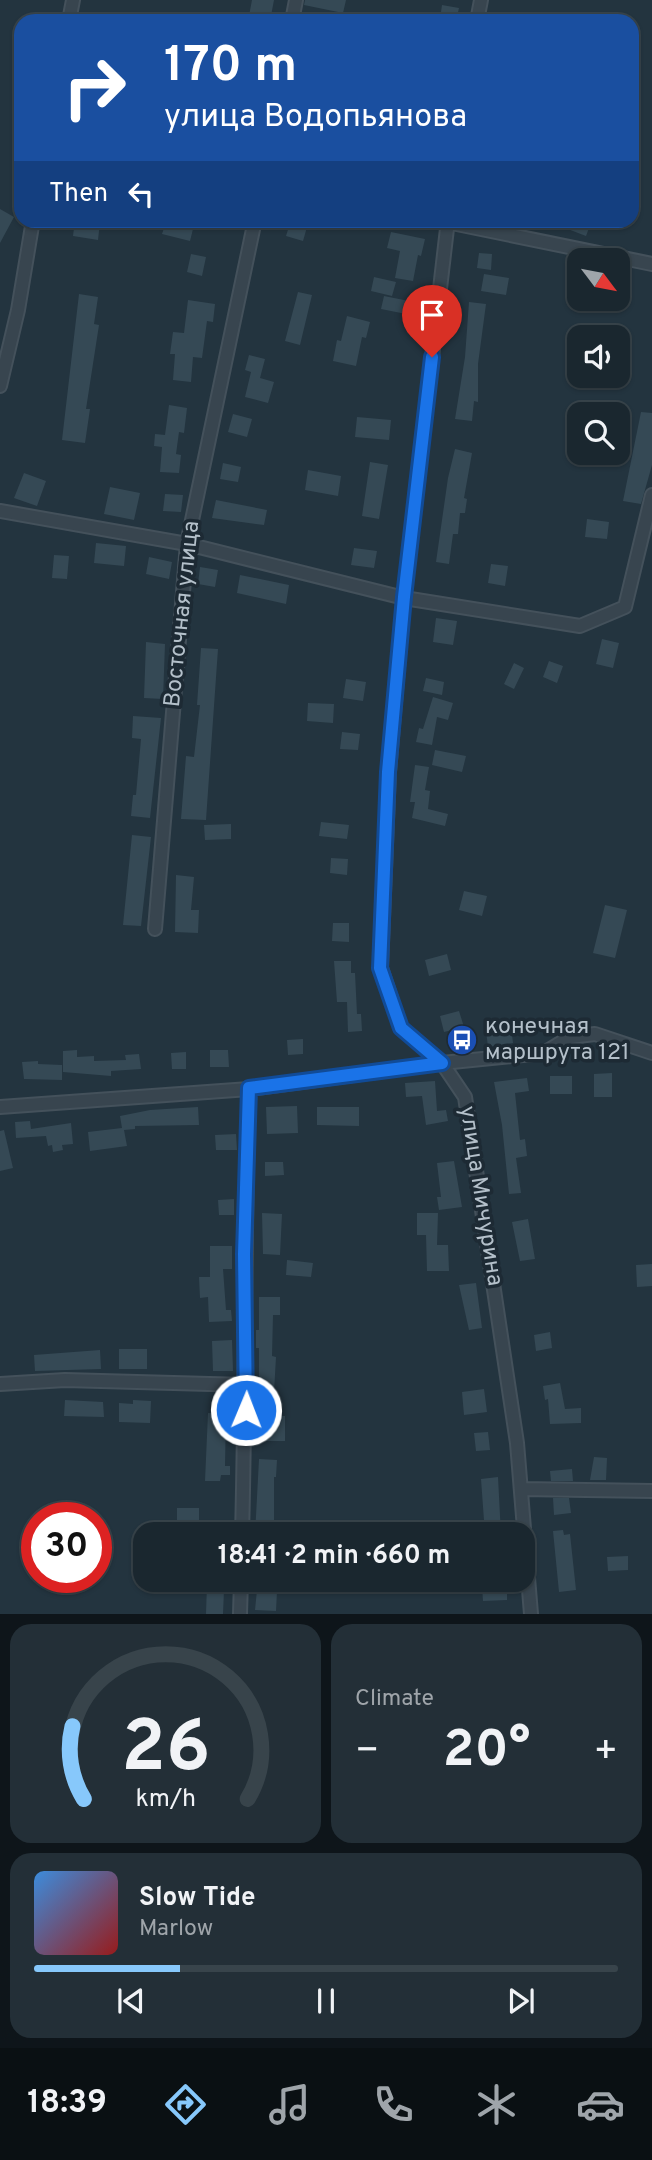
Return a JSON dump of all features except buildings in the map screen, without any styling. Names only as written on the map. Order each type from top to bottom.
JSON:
[{"type":"street","points":[[0,386],[18,310],[32,228]]},
{"type":"street","name":"Восточная улица","points":[[155,929],[187,544],[253,228]]},
{"type":"street","name":"улица Мичурина","points":[[443,228],[388,772],[380,968],[401,1028],[442,1063],[465,1097],[517,1443],[531,1614]]},
{"type":"street","points":[[478,228],[652,264]]},
{"type":"street","points":[[0,511],[187,544],[404,597],[580,626],[625,607],[652,495]]},
{"type":"street","points":[[0,1107],[249,1088],[544,1053],[570,1037],[595,1034],[652,1054]]},
{"type":"street","points":[[242,1522],[246,1385],[244,1254],[249,1088]]},
{"type":"street","points":[[0,1384],[65,1380],[246,1385]]},
{"type":"street","points":[[521,1489],[652,1490]]},
{"type":"street","points":[[240,1614],[241,1592]]},
{"type":"place","name":"конечная маршрута 121","points":[[462,1040]]},
{"type":"route","points":[[246,1410],[244,1254],[249,1088],[442,1063],[401,1028],[380,968],[388,772],[404,597],[432,357]]}]
